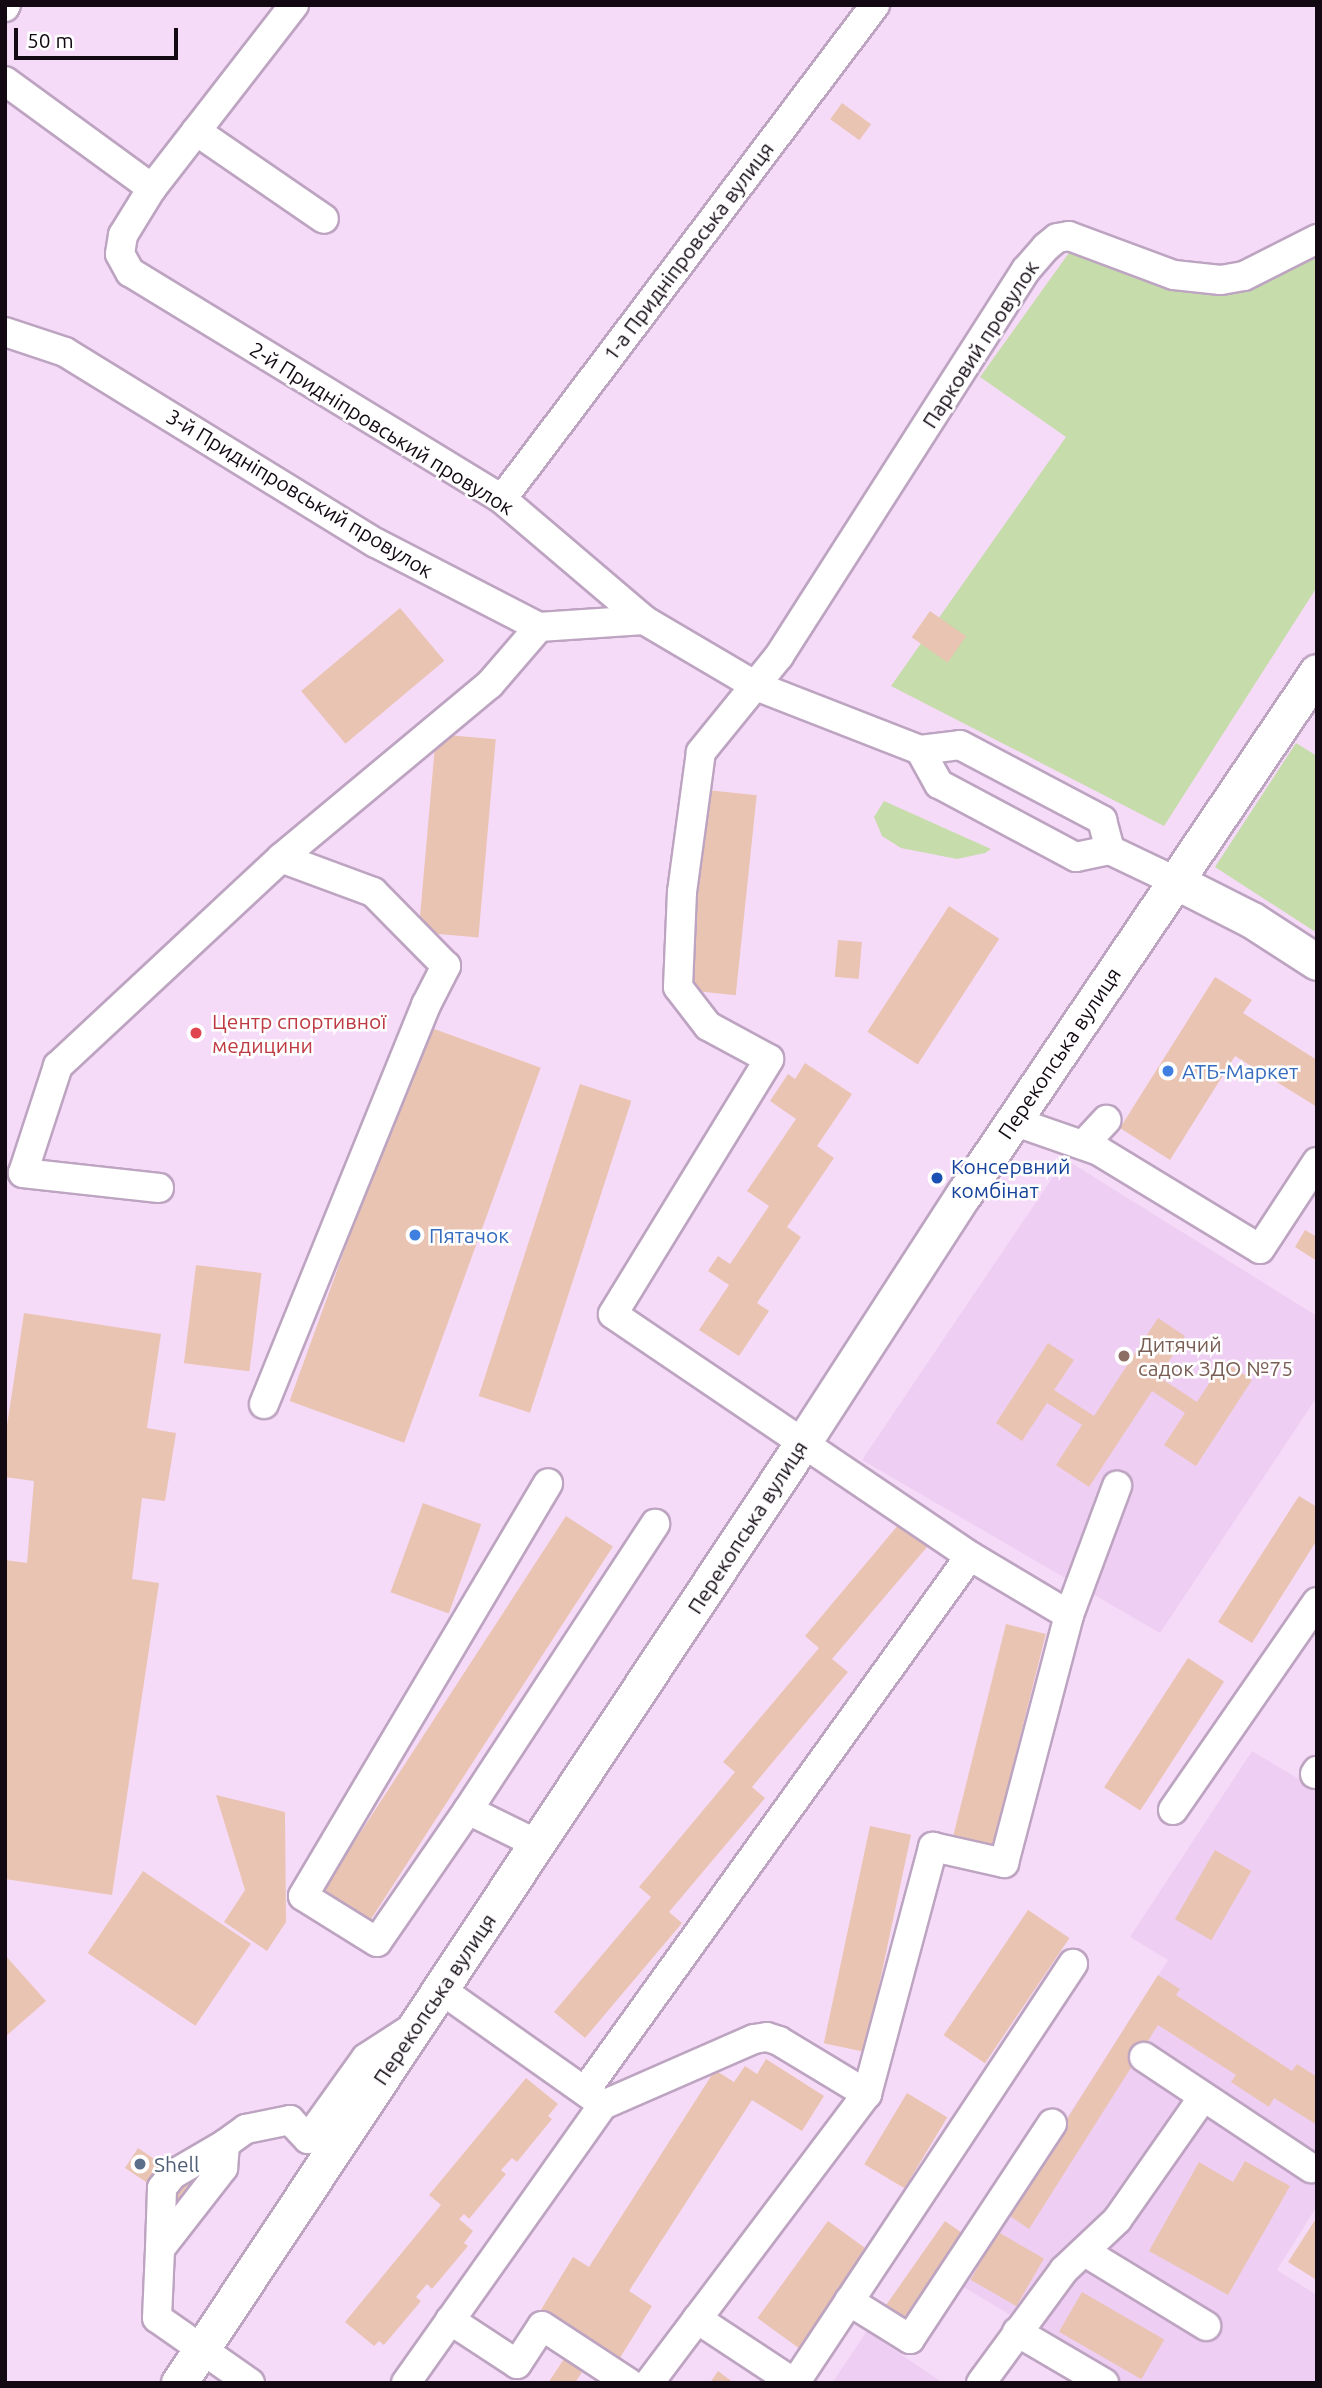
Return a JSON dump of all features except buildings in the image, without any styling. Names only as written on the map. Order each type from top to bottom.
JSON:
[{"type":"main road","name":"Перекопська вулиця","points":[[179,2383],[1013,1121],[1317,672]]},
{"type":"main road","points":[[1175,881],[1252,919],[1317,962]]},
{"type":"street","points":[[5,81],[152,188],[293,5]]},
{"type":"street","name":"1-а Придніпровська вулиця","points":[[502,499],[875,5]]},
{"type":"street","points":[[196,131],[324,219]]},
{"type":"street","name":"2-й Придніпровський провулок","points":[[152,188],[123,235],[120,254],[130,272],[502,499],[644,620],[756,685],[920,750],[960,745],[1102,820],[1110,850]]},
{"type":"street","name":"Парковий провулок","points":[[756,685],[779,656],[1026,270],[1057,238],[1069,236],[1084,240],[1174,275],[1221,280],[1244,276],[1317,239]]},
{"type":"street","name":"3-й Придніпровський провулок","points":[[5,332],[65,352],[376,542],[539,627]]},
{"type":"street","points":[[159,1188],[14,1172],[58,1066],[281,858],[490,684],[539,627],[644,620]]},
{"type":"street","points":[[756,685],[701,752],[682,892],[678,987],[708,1026],[769,1059],[613,1314],[970,1556],[1069,1615]]},
{"type":"street","points":[[920,750],[939,784],[1076,858],[1110,850],[1175,881]]},
{"type":"street","points":[[264,1404],[426,1005],[446,966],[373,892],[281,858]]},
{"type":"street","points":[[1084,1144],[1106,1120]]},
{"type":"street","points":[[1013,1121],[1084,1144],[1260,1249],[1317,1162]]},
{"type":"street","points":[[548,1483],[303,1896],[377,1942],[468,1810],[655,1524]]},
{"type":"street","points":[[649,2383],[867,2094],[933,1847],[1004,1863],[1069,1615],[1117,1486]]},
{"type":"street","points":[[406,2383],[594,2098],[970,1556]]},
{"type":"street","points":[[1173,1810],[1317,1602]]},
{"type":"street","points":[[468,1810],[537,1844]]},
{"type":"street","points":[[697,2319],[795,2383],[1073,1964]]},
{"type":"street","points":[[440,1989],[594,2098]]},
{"type":"street","points":[[250,2383],[157,2318],[160,2249],[223,2168],[225,2144],[246,2129],[290,2120],[308,2139],[366,2058],[416,2026]]},
{"type":"street","points":[[594,2098],[754,2039],[767,2037],[779,2041],[867,2094]]},
{"type":"street","points":[[1144,2057],[1311,2168]]},
{"type":"street","points":[[981,2383],[1064,2270],[1117,2220],[1203,2097]]},
{"type":"street","points":[[849,2301],[910,2339],[1052,2123]]},
{"type":"street","points":[[1085,2252],[1206,2326]]},
{"type":"street","points":[[450,2320],[517,2364],[542,2326],[629,2383]]},
{"type":"street","points":[[1017,2332],[1104,2383]]},
{"type":"shaded area","name":"Дитячий садок ЗДО №75","points":[[1065,1159],[1317,1316],[1317,1397],[1160,1633],[862,1460]]},
{"type":"shaded area","points":[[1252,1751],[1317,1790],[1317,2206],[1277,2270],[1317,2295],[1317,2383],[1125,2383],[960,2285],[1168,1960],[1130,1937]]},
{"type":"shaded area","points":[[867,2331],[943,2383],[832,2383]]},
{"type":"green space","points":[[1071,250],[1219,296],[1317,256],[1317,587],[1164,826],[891,686],[1066,437],[980,377]]},
{"type":"green space","points":[[1296,743],[1317,756],[1317,933],[1215,867]]},
{"type":"green space","points":[[884,801],[991,849],[985,853],[957,859],[901,848],[882,836],[874,817]]},
{"type":"place","name":"Центр спортивної медицини","points":[[196,1033]]},
{"type":"place","name":"АТБ-Маркет","points":[[1168,1071]]},
{"type":"place","name":"Консервний комбінат","points":[[937,1178]]},
{"type":"place","name":"Пятачок","points":[[415,1235]]},
{"type":"place","name":"Дитячий садок ЗДО №75","points":[[1124,1356]]},
{"type":"place","name":"Shell","points":[[140,2164]]}]
